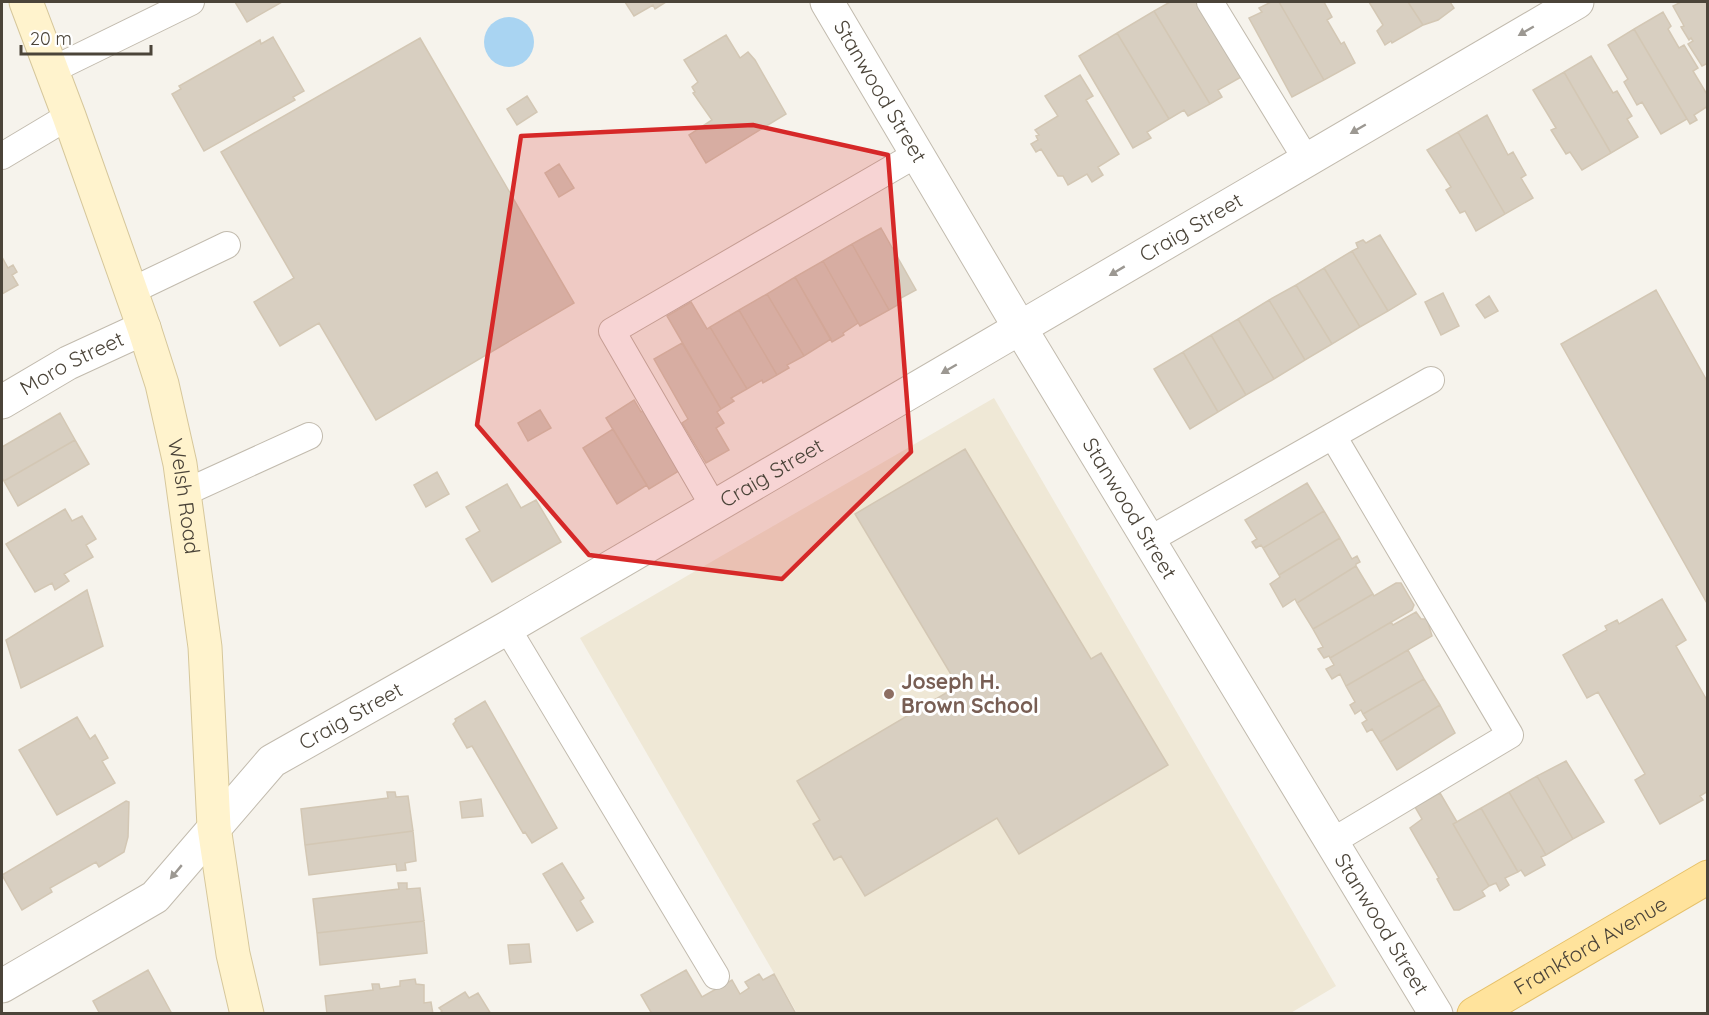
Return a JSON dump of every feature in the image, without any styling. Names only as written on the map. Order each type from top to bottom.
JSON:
[{"type":"main road","name":"Frankford Avenue","points":[[1474,1014],[1707,877]]},
{"type":"street","name":"Welsh Road","points":[[26,2],[144,328],[162,384],[180,464],[205,647],[214,827],[233,954],[247,1014]]},
{"type":"street","name":"Stanwood Street","points":[[827,2],[1020,328],[1436,1014]]},
{"type":"street","name":"Craig Street","points":[[2,987],[155,897],[272,761],[507,628],[1575,2]]},
{"type":"street","name":"Moro Street","points":[[2,402],[68,363],[144,328]]},
{"type":"lane","points":[[52,70],[191,2]]},
{"type":"lane","points":[[1210,2],[1306,159]]},
{"type":"lane","points":[[2,156],[69,116]]},
{"type":"lane","points":[[714,507],[612,331],[917,154]]},
{"type":"lane","points":[[131,291],[227,245]]},
{"type":"lane","points":[[1149,540],[1431,380]]},
{"type":"lane","points":[[184,493],[309,436]]},
{"type":"lane","points":[[1332,842],[1510,735],[1333,436]]},
{"type":"lane","points":[[507,628],[716,976]]},
{"type":"highlighted area","points":[[753,125],[888,155],[911,452],[782,579],[589,555],[477,425],[521,136]]},
{"type":"shaded area","name":"Joseph H. Brown School","points":[[994,398],[1336,986],[1289,1014],[797,1013],[580,638]]},
{"type":"water","points":[[509,17],[518,19],[529,28],[534,42],[532,51],[523,62],[509,67],[500,65],[489,56],[484,42],[486,33],[495,22]]},
{"type":"building","points":[[235,2],[282,2],[247,22]]},
{"type":"building","points":[[625,2],[666,2],[655,9],[653,5],[634,16]]},
{"type":"building","points":[[1170,2],[1198,2],[1243,76],[1218,90],[1222,97],[1210,104],[1154,11]]},
{"type":"building","points":[[1271,2],[1279,2],[1324,80],[1292,97],[1249,18],[1262,12],[1259,8]]},
{"type":"building","points":[[1279,2],[1324,2],[1332,17],[1327,20],[1341,44],[1344,42],[1355,63],[1324,80]]},
{"type":"building","points":[[1369,2],[1408,2],[1423,25],[1385,45],[1377,31],[1383,25]]},
{"type":"building","points":[[1408,2],[1450,2],[1454,8],[1438,20],[1423,25]]},
{"type":"building","points":[[1681,2],[1705,2],[1708,6],[1708,66],[1706,64],[1702,66],[1688,44],[1693,41],[1691,38],[1689,40],[1681,27],[1684,26],[1673,6]]},
{"type":"building","points":[[1154,11],[1210,104],[1188,116],[1184,110],[1169,119],[1117,33]]},
{"type":"building","points":[[1663,12],[1671,26],[1668,29],[1679,48],[1684,45],[1698,68],[1693,71],[1708,96],[1708,106],[1694,115],[1697,120],[1690,124],[1634,29]]},
{"type":"building","points":[[1634,29],[1687,119],[1661,134],[1642,102],[1637,105],[1624,82],[1628,79],[1608,45]]},
{"type":"building","points":[[1117,33],[1169,119],[1147,132],[1151,138],[1133,148],[1079,56]]},
{"type":"building","points":[[726,35],[740,58],[748,52],[755,60],[786,114],[706,163],[689,135],[712,120],[693,93],[695,92],[692,87],[698,82],[684,60]]},
{"type":"building","points":[[273,37],[304,91],[293,97],[295,100],[204,151],[172,94],[181,89],[179,86],[260,40],[261,44]]},
{"type":"building","points":[[420,38],[574,303],[376,420],[319,323],[280,346],[254,302],[294,278],[221,152]]},
{"type":"building","points":[[1591,56],[1613,93],[1617,91],[1632,116],[1627,119],[1638,137],[1611,153],[1564,72]]},
{"type":"building","points":[[1564,72],[1611,153],[1582,170],[1570,152],[1566,154],[1551,130],[1556,128],[1533,90]]},
{"type":"building","points":[[1080,75],[1093,96],[1086,100],[1119,154],[1098,167],[1103,175],[1092,182],[1087,174],[1068,185],[1063,176],[1058,176],[1041,149],[1036,152],[1031,144],[1038,140],[1036,136],[1039,135],[1035,130],[1058,116],[1045,96]]},
{"type":"building","points":[[527,96],[537,112],[517,125],[507,109]]},
{"type":"building","points":[[1487,115],[1508,155],[1513,152],[1526,175],[1521,178],[1533,198],[1505,214],[1458,132]]},
{"type":"building","points":[[1458,132],[1505,214],[1476,231],[1465,211],[1460,213],[1446,190],[1451,187],[1427,150]]},
{"type":"building","points":[[559,164],[574,188],[559,197],[545,173]]},
{"type":"building","points":[[881,228],[916,290],[899,299],[901,303],[889,310],[852,244]]},
{"type":"building","points":[[1380,235],[1416,294],[1388,311],[1352,251],[1358,248],[1356,243],[1363,240],[1366,243]]},
{"type":"building","points":[[852,244],[889,310],[860,326],[823,261]]},
{"type":"building","points":[[1352,251],[1388,311],[1360,327],[1324,268]]},
{"type":"building","points":[[2,257],[8,268],[13,265],[17,272],[12,275],[18,285],[2,294]]},
{"type":"building","points":[[823,261],[858,323],[832,342],[795,277]]},
{"type":"building","points":[[1324,268],[1360,327],[1332,344],[1296,285]]},
{"type":"building","points":[[795,277],[831,339],[804,356],[767,294]]},
{"type":"building","points":[[1296,285],[1332,344],[1305,360],[1269,300]]},
{"type":"building","points":[[1656,290],[1708,383],[1708,605],[1561,344]]},
{"type":"building","points":[[1443,293],[1459,326],[1441,335],[1425,302]]},
{"type":"building","points":[[767,294],[804,356],[787,365],[789,368],[777,375],[739,310]]},
{"type":"building","points":[[1489,296],[1498,311],[1485,318],[1476,305]]},
{"type":"building","points":[[1269,300],[1305,360],[1274,379],[1238,319]]},
{"type":"building","points":[[691,302],[707,329],[710,327],[747,389],[731,398],[734,401],[721,409],[667,316]]},
{"type":"building","points":[[739,310],[777,375],[763,383],[762,380],[747,389],[710,327]]},
{"type":"building","points":[[1238,319],[1274,379],[1246,395],[1211,335]]},
{"type":"building","points":[[1211,335],[1246,395],[1218,412],[1183,352]]},
{"type":"building","points":[[682,343],[721,409],[717,412],[724,423],[716,428],[729,450],[706,463],[682,423],[688,419],[654,359]]},
{"type":"building","points":[[1183,352],[1218,412],[1190,429],[1154,369]]},
{"type":"building","points":[[634,400],[641,412],[645,409],[682,469],[649,489],[606,418]]},
{"type":"building","points":[[540,410],[551,428],[528,441],[518,423]]},
{"type":"building","points":[[60,413],[75,440],[4,481],[2,478],[2,447]]},
{"type":"building","points":[[613,429],[647,485],[617,504],[583,448]]},
{"type":"building","points":[[75,440],[89,464],[18,506],[4,481]]},
{"type":"building","name":"Joseph H. Brown School","points":[[965,449],[1091,659],[1101,653],[1168,765],[1019,854],[997,818],[865,896],[841,856],[834,860],[813,824],[820,820],[797,781],[958,686],[855,514]]},
{"type":"building","points":[[437,472],[449,494],[426,507],[414,485]]},
{"type":"building","points":[[1307,483],[1324,511],[1263,548],[1261,545],[1256,548],[1252,542],[1257,539],[1245,520]]},
{"type":"building","points":[[507,484],[521,508],[536,500],[561,542],[492,582],[466,539],[480,531],[466,507]]},
{"type":"building","points":[[65,509],[72,521],[82,516],[96,539],[86,545],[93,557],[64,574],[69,581],[55,590],[52,583],[35,592],[6,544]]},
{"type":"building","points":[[1324,511],[1340,538],[1279,575],[1263,548]]},
{"type":"building","points":[[1340,538],[1352,559],[1357,556],[1360,562],[1297,603],[1295,599],[1283,607],[1270,584],[1280,577],[1279,575]]},
{"type":"building","points":[[1356,566],[1373,594],[1313,629],[1297,603]]},
{"type":"building","points":[[1396,583],[1401,583],[1414,605],[1412,610],[1330,658],[1329,656],[1324,658],[1318,649],[1323,647],[1313,629]]},
{"type":"building","points":[[87,590],[103,646],[21,688],[6,640]]},
{"type":"building","points":[[1662,599],[1686,640],[1676,646],[1708,702],[1708,791],[1700,796],[1703,800],[1660,824],[1635,780],[1645,774],[1598,692],[1587,698],[1563,655],[1607,630],[1605,626],[1617,620],[1619,624]]},
{"type":"building","points":[[1416,612],[1421,619],[1427,619],[1432,636],[1346,686],[1340,674],[1332,679],[1326,669],[1334,665],[1330,658],[1391,622],[1393,625]]},
{"type":"building","points":[[1408,650],[1424,679],[1363,714],[1361,710],[1355,714],[1350,705],[1355,702],[1346,686]]},
{"type":"building","points":[[1424,679],[1440,705],[1380,742],[1372,729],[1367,732],[1362,723],[1367,720],[1363,714]]},
{"type":"building","points":[[485,701],[557,828],[532,843],[525,832],[523,833],[472,746],[467,748],[453,724],[455,719]]},
{"type":"building","points":[[1440,705],[1455,733],[1397,770],[1380,742]]},
{"type":"building","points":[[77,717],[90,739],[95,735],[108,758],[102,761],[115,783],[57,815],[19,750]]},
{"type":"building","points":[[1566,761],[1604,822],[1573,839],[1537,776]]},
{"type":"building","points":[[1537,776],[1573,839],[1546,855],[1509,792]]},
{"type":"building","points":[[387,792],[395,792],[396,797],[408,796],[413,831],[305,845],[301,809],[388,798]]},
{"type":"building","points":[[1509,792],[1546,855],[1541,857],[1545,865],[1525,876],[1521,870],[1518,872],[1481,808]]},
{"type":"building","points":[[1440,793],[1457,822],[1453,824],[1489,886],[1482,891],[1485,896],[1459,910],[1454,910],[1437,879],[1439,878],[1410,828],[1422,819],[1415,807]]},
{"type":"building","points":[[481,799],[483,816],[462,818],[460,802]]},
{"type":"building","points":[[126,801],[129,802],[128,837],[124,852],[99,867],[96,862],[50,888],[52,892],[22,910],[2,875]]},
{"type":"building","points":[[1481,808],[1518,872],[1505,878],[1509,885],[1500,891],[1496,883],[1489,886],[1453,824]]},
{"type":"building","points":[[413,831],[416,861],[405,863],[406,870],[397,871],[396,864],[309,875],[305,845]]},
{"type":"building","points":[[562,863],[584,898],[580,901],[593,922],[577,931],[543,874]]},
{"type":"building","points":[[398,883],[407,883],[407,889],[420,888],[424,921],[317,933],[313,899],[399,889]]},
{"type":"building","points":[[424,921],[427,953],[320,965],[317,933]]},
{"type":"building","points":[[529,944],[531,962],[510,964],[508,945]]},
{"type":"building","points":[[148,970],[172,1014],[100,1014],[93,1001]]},
{"type":"building","points":[[686,970],[702,997],[732,980],[740,994],[749,988],[745,982],[759,974],[763,980],[774,974],[796,1014],[652,1014],[641,995]]},
{"type":"building","points":[[415,979],[416,984],[424,985],[424,1003],[431,1002],[433,1014],[327,1014],[325,996],[373,990],[372,984],[379,984],[380,989],[400,986],[400,981]]},
{"type":"building","points":[[465,992],[469,998],[478,993],[491,1014],[439,1014],[442,1011],[439,1008]]},
{"type":"place","name":"Joseph H. Brown School","points":[[889,694]]}]
